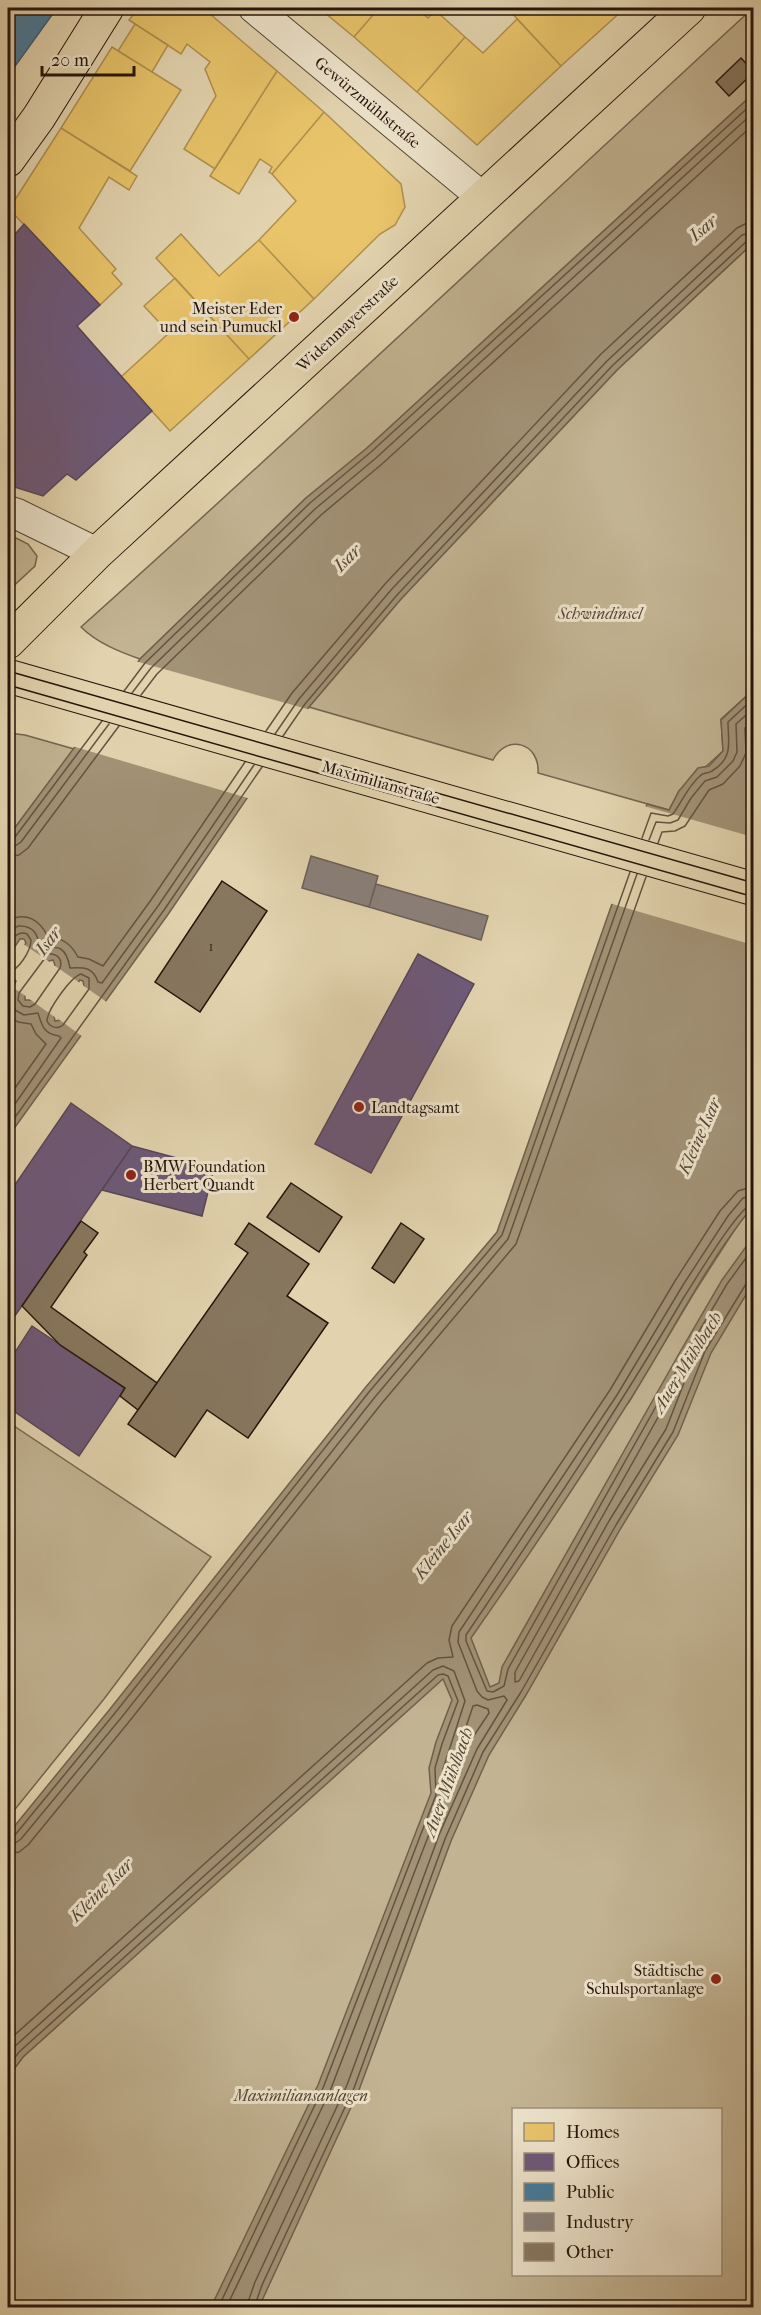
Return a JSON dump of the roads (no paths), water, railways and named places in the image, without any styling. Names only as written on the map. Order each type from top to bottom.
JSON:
[{"type":"main road","points":[[8,160],[39,117],[108,8]]},
{"type":"main road","name":"Widenmayerstraße","points":[[8,642],[97,554],[689,8]]},
{"type":"main road","name":"Maximilianstraße","points":[[8,676],[753,889]]},
{"type":"street","name":"Gewürzmühlstraße","points":[[254,8],[482,198]]},
{"type":"street","points":[[8,511],[97,554]]},
{"type":"water","name":"Isar","points":[[753,94],[753,243],[617,370],[401,599],[309,707],[169,913],[8,1137],[8,970],[26,943],[24,939],[20,939],[8,957],[8,902],[10,897],[8,893],[8,837],[140,659],[306,498],[367,448]],"holes":[[[53,960],[55,965],[31,1000],[25,1000],[25,995],[49,961]],[[80,980],[83,981],[84,986],[60,1020],[55,1021],[54,1016]]]},
{"type":"water","points":[[753,690],[753,1206],[703,1277],[590,1462],[471,1638],[490,1687],[499,1683],[502,1667],[680,1352],[722,1280],[753,1237],[753,1283],[711,1353],[678,1435],[489,1755],[451,1841],[359,2090],[259,2307],[211,2307],[318,2085],[431,1793],[429,1768],[452,1700],[443,1679],[23,2057],[8,2077],[8,1834],[365,1388],[497,1232],[647,804],[669,810],[679,791],[698,768],[709,766],[723,751],[721,720]]},
{"type":"tram line","points":[[8,671],[754,883]]},
{"type":"tram line","points":[[8,685],[754,897]]},
{"type":"place","name":"Meister Eder und sein Pumuckl","points":[[294,317]]},
{"type":"place","name":"Landtagsamt","points":[[359,1107]]},
{"type":"place","name":"BMW Foundation Herbert Quandt","points":[[131,1175]]},
{"type":"place","name":"Städtische Schulsportanlage","points":[[716,1979]]},
{"type":"park label","name":"Schwindinsel","points":[[600,613]]},
{"type":"park label","name":"Maximiliansanlagen","points":[[301,2095]]},
{"type":"water label","name":"Kleine Isar","points":[[699,1136]]},
{"type":"water label","name":"Auer Mühlbach","points":[[687,1362]]},
{"type":"water label","name":"Kleine Isar","points":[[443,1545]]},
{"type":"water label","name":"Auer Mühlbach","points":[[448,1782]]},
{"type":"water label","name":"Kleine Isar","points":[[101,1890]]}]
